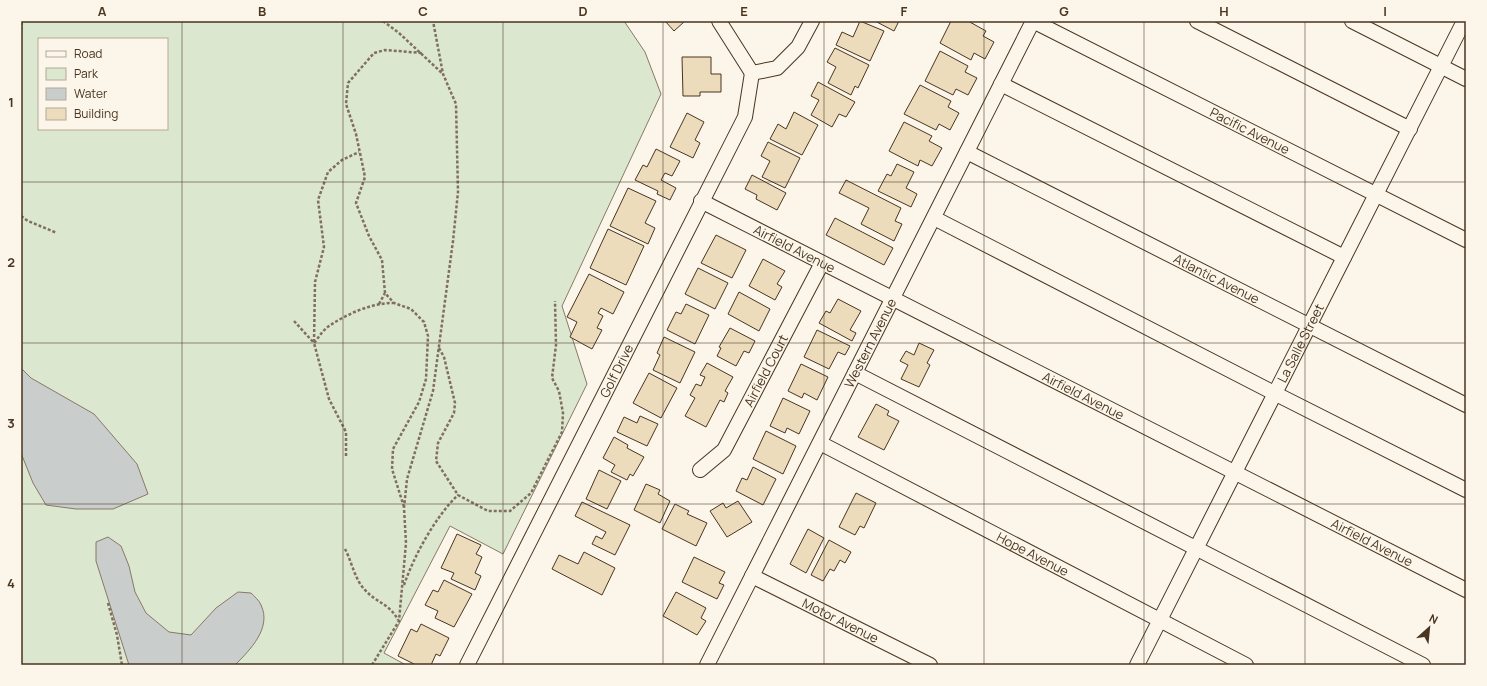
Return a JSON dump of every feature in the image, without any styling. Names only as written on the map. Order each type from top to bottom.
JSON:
[{"type":"street","points":[[719,21],[752,73],[777,68],[798,47],[812,21]]},
{"type":"street","name":"Western Avenue","points":[[707,665],[1033,21]]},
{"type":"street","name":"Pacific Avenue","points":[[1033,21],[1466,240]]},
{"type":"street","points":[[1197,21],[1410,129]]},
{"type":"street","points":[[1352,21],[1466,79]]},
{"type":"street","name":"La Salle Street","points":[[1137,665],[1464,21]]},
{"type":"street","name":"Golf Drive","points":[[467,665],[701,201],[745,117],[752,73]]},
{"type":"street","points":[[1001,84],[1344,257]]},
{"type":"street","name":"Atlantic Avenue","points":[[967,152],[1466,405]]},
{"type":"street","name":"Airfield Avenue","points":[[701,201],[1466,590]]},
{"type":"street","points":[[934,218],[1466,490]]},
{"type":"street","name":"Airfield Court","points":[[700,470],[724,450],[822,263]]},
{"type":"street","points":[[855,373],[1423,665]]},
{"type":"street","name":"Hope Avenue","points":[[820,443],[1246,665]]},
{"type":"street","name":"Motor Avenue","points":[[752,576],[930,665]]},
{"type":"path","points":[[21,30],[22,21]]},
{"type":"path","points":[[383,21],[422,53],[443,74]]},
{"type":"path","points":[[372,665],[399,621],[406,543],[404,508],[407,478],[433,391],[458,192],[456,104],[443,74],[433,21]]},
{"type":"path","points":[[379,304],[385,293],[382,260],[369,236],[356,203],[365,178],[356,134],[346,104],[348,83],[374,53],[385,50],[422,53]]},
{"type":"path","points":[[346,456],[346,432],[329,398],[314,343],[315,282],[324,247],[318,200],[328,172],[342,160],[359,152]]},
{"type":"path","points":[[21,216],[28,221],[57,233]]},
{"type":"path","points":[[385,293],[394,303]]},
{"type":"path","points":[[439,348],[444,357],[455,403],[454,413],[438,444],[436,461],[458,496],[488,511],[510,511],[531,493],[562,432],[563,412],[559,391],[552,378],[556,345],[556,301]]},
{"type":"path","points":[[314,343],[328,327],[356,312],[379,304],[394,303],[411,309],[424,322],[428,336],[426,379],[420,402],[393,449],[392,469],[404,508]]},
{"type":"path","points":[[294,321],[314,343]]},
{"type":"path","points":[[403,589],[416,558],[433,529],[448,504],[458,496]]},
{"type":"path","points":[[345,549],[352,563],[358,581],[366,591],[393,610],[399,621]]},
{"type":"path","points":[[108,603],[117,635],[122,665]]},
{"type":"path","points":[[393,610],[400,609]]},
{"type":"green space","points":[[21,21],[624,21],[645,52],[661,94],[562,306],[587,384],[503,554],[450,526],[384,653],[406,665],[21,665]]},
{"type":"water","points":[[21,368],[31,378],[94,414],[137,464],[148,494],[113,509],[76,509],[46,505],[33,483],[21,453]]},
{"type":"water","points":[[108,537],[121,546],[129,566],[135,592],[146,613],[169,632],[191,635],[216,608],[238,592],[251,593],[260,603],[264,614],[264,622],[258,638],[247,653],[235,665],[129,665],[96,561],[96,542]]},
{"type":"building","points":[[665,21],[685,21],[674,31]]},
{"type":"building","points":[[860,21],[884,31],[870,61],[836,45],[842,32],[853,37]]},
{"type":"building","points":[[875,21],[899,21],[894,31]]},
{"type":"building","points":[[951,21],[968,21],[986,31],[983,36],[994,42],[985,59],[974,53],[971,60],[940,43]]},
{"type":"building","points":[[835,48],[869,65],[858,88],[855,86],[851,95],[828,83],[836,67],[827,62]]},
{"type":"building","points":[[940,51],[968,66],[965,72],[977,78],[968,95],[956,89],[953,95],[925,81]]},
{"type":"building","points":[[682,57],[711,57],[711,74],[721,74],[721,92],[700,92],[700,96],[683,96]]},
{"type":"building","points":[[818,82],[855,102],[846,117],[839,114],[832,127],[811,115],[819,100],[811,96]]},
{"type":"building","points":[[920,85],[951,101],[948,107],[959,113],[950,130],[939,124],[936,130],[904,114]]},
{"type":"building","points":[[794,112],[818,125],[802,155],[770,139],[778,124],[786,129]]},
{"type":"building","points":[[687,113],[704,122],[695,140],[700,143],[693,158],[670,147]]},
{"type":"building","points":[[904,122],[932,136],[929,141],[942,148],[932,166],[920,160],[918,166],[889,151]]},
{"type":"building","points":[[768,142],[800,158],[785,188],[762,177],[770,161],[761,156]]},
{"type":"building","points":[[656,149],[680,161],[672,176],[665,173],[661,180],[676,188],[670,200],[657,194],[658,191],[635,180],[643,165],[647,167]]},
{"type":"building","points":[[897,164],[914,172],[906,188],[917,194],[911,207],[878,191],[887,174],[891,176]]},
{"type":"building","points":[[752,175],[786,193],[777,210],[756,199],[757,195],[745,189]]},
{"type":"building","points":[[846,180],[901,208],[895,221],[902,224],[894,241],[861,224],[869,208],[839,193]]},
{"type":"building","points":[[628,188],[656,201],[645,223],[655,228],[648,244],[610,226]]},
{"type":"building","points":[[835,218],[893,248],[884,265],[826,235]]},
{"type":"building","points":[[608,229],[644,246],[626,285],[590,268]]},
{"type":"building","points":[[716,235],[746,250],[732,278],[701,263]]},
{"type":"building","points":[[763,259],[785,271],[777,284],[782,287],[775,300],[749,286]]},
{"type":"building","points":[[698,268],[728,283],[715,309],[685,294]]},
{"type":"building","points":[[589,274],[624,292],[613,314],[601,308],[598,313],[603,316],[597,328],[602,330],[592,349],[570,337],[577,322],[567,317]]},
{"type":"building","points":[[739,292],[770,309],[759,331],[728,314]]},
{"type":"building","points":[[838,299],[861,311],[850,330],[856,333],[852,341],[819,323],[826,311],[830,313]]},
{"type":"building","points":[[686,304],[709,315],[695,344],[667,330],[676,312],[681,314]]},
{"type":"building","points":[[730,328],[755,341],[749,353],[744,351],[736,366],[717,356],[721,348],[719,347]]},
{"type":"building","points":[[817,330],[850,346],[845,355],[838,352],[829,369],[804,357]]},
{"type":"building","points":[[664,337],[695,352],[680,383],[653,370],[660,355],[657,353]]},
{"type":"building","points":[[919,343],[934,350],[927,363],[930,365],[919,387],[901,379],[908,365],[900,361],[906,351],[914,355]]},
{"type":"building","points":[[707,363],[733,377],[725,391],[728,393],[724,402],[720,400],[706,427],[685,416],[695,398],[690,395],[696,384],[701,386],[705,377],[700,375]]},
{"type":"building","points":[[801,364],[828,377],[817,400],[804,393],[802,398],[788,391]]},
{"type":"building","points":[[649,373],[677,388],[661,418],[633,403]]},
{"type":"building","points":[[783,398],[810,411],[799,434],[787,428],[785,433],[770,426]]},
{"type":"building","points":[[876,404],[889,411],[887,415],[899,421],[884,450],[858,437]]},
{"type":"building","points":[[640,416],[658,424],[647,446],[617,432],[624,417],[637,423]]},
{"type":"building","points":[[766,431],[796,446],[783,474],[753,459]]},
{"type":"building","points":[[614,437],[628,445],[627,448],[644,457],[633,476],[630,474],[627,480],[611,472],[615,465],[603,458]]},
{"type":"building","points":[[753,467],[776,479],[763,505],[736,491],[742,478],[747,480]]},
{"type":"building","points":[[599,470],[621,481],[607,509],[586,499]]},
{"type":"building","points":[[646,484],[660,490],[658,494],[670,501],[660,523],[634,510]]},
{"type":"building","points":[[856,493],[876,503],[864,528],[860,526],[855,535],[839,527]]},
{"type":"building","points":[[738,501],[752,522],[727,537],[710,511],[723,503],[726,508]]},
{"type":"building","points":[[582,502],[630,525],[615,555],[592,544],[596,536],[602,539],[606,532],[575,516]]},
{"type":"building","points":[[675,504],[689,511],[687,514],[707,523],[696,546],[662,529]]},
{"type":"building","points":[[808,529],[824,538],[806,573],[790,564]]},
{"type":"building","points":[[457,534],[481,545],[476,554],[482,557],[475,573],[481,576],[475,590],[451,579],[454,573],[441,568]]},
{"type":"building","points":[[829,540],[851,552],[845,563],[840,560],[834,571],[830,569],[823,581],[811,575]]},
{"type":"building","points":[[584,552],[615,568],[602,595],[552,569],[559,555],[578,564]]},
{"type":"building","points":[[694,557],[725,572],[719,583],[724,585],[717,599],[682,582]]},
{"type":"building","points":[[444,580],[472,594],[454,627],[435,618],[438,611],[425,605],[433,590],[438,592]]},
{"type":"building","points":[[676,592],[706,608],[701,618],[706,621],[697,635],[663,616]]},
{"type":"building","points":[[421,624],[449,638],[440,656],[436,654],[431,665],[416,665],[398,656],[411,629],[417,632]]}]
